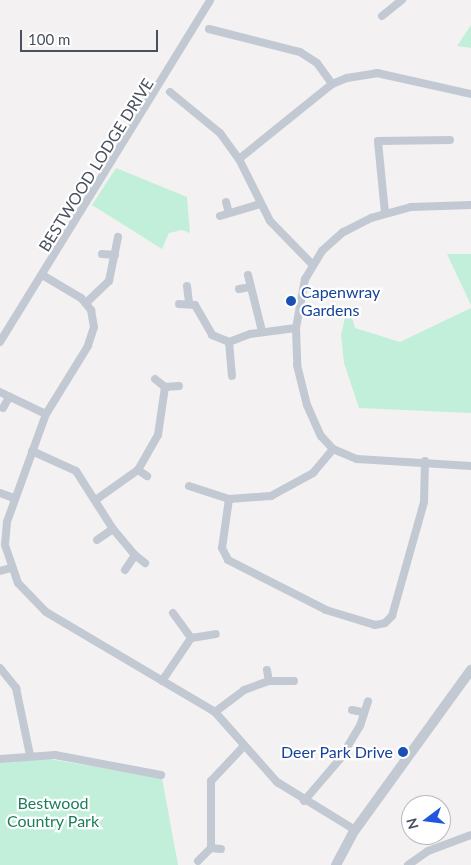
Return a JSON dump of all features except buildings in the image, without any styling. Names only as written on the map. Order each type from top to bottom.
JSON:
[{"type":"street","name":"BESTWOOD LODGE DRIVE","points":[[0,342],[44,276],[210,0]]},
{"type":"street","points":[[382,16],[402,0]]},
{"type":"street","points":[[209,29],[300,52],[317,63],[332,84]]},
{"type":"street","points":[[239,160],[332,84],[377,73],[471,94]]},
{"type":"street","points":[[170,92],[203,115],[239,160],[260,204],[281,235],[312,264]]},
{"type":"street","points":[[385,214],[378,141],[450,140]]},
{"type":"street","points":[[226,202],[229,213]]},
{"type":"street","points":[[220,216],[260,204]]},
{"type":"street","points":[[471,205],[425,205],[385,214],[343,232],[312,264],[301,292],[296,328],[297,365],[307,405],[321,436],[334,449],[357,458],[425,461],[471,466]]},
{"type":"street","points":[[86,303],[109,281],[118,237]]},
{"type":"street","points":[[102,254],[115,255]]},
{"type":"street","points":[[248,275],[262,331]]},
{"type":"street","points":[[44,276],[86,303],[93,317],[92,337],[46,414],[14,498],[5,545],[10,568],[18,583],[46,612],[215,712],[277,782],[304,801],[355,830]]},
{"type":"street","points":[[187,286],[189,302],[204,315],[212,335],[229,342],[262,331],[296,328]]},
{"type":"street","points":[[239,289],[250,286]]},
{"type":"street","points":[[179,304],[189,302]]},
{"type":"street","points":[[229,342],[232,376]]},
{"type":"street","points":[[155,379],[164,386],[179,386]]},
{"type":"street","points":[[97,499],[138,470],[158,435],[164,386]]},
{"type":"street","points":[[0,392],[46,414]]},
{"type":"street","points":[[3,408],[9,397]]},
{"type":"street","points":[[189,486],[229,499],[264,497],[293,487],[313,473],[334,449]]},
{"type":"street","points":[[32,451],[76,471],[97,499],[112,529],[145,564]]},
{"type":"street","points":[[229,499],[222,548],[228,560],[326,610],[375,625],[385,623],[392,616],[424,502],[425,461]]},
{"type":"street","points":[[138,470],[147,476]]},
{"type":"street","points":[[0,494],[14,498]]},
{"type":"street","points":[[97,540],[112,529]]},
{"type":"street","points":[[125,570],[135,555]]},
{"type":"street","points":[[0,571],[10,568]]},
{"type":"street","points":[[173,613],[191,638]]},
{"type":"street","points":[[162,681],[191,638],[216,634]]},
{"type":"street","points":[[0,668],[16,688],[30,755]]},
{"type":"street","points":[[267,670],[269,681]]},
{"type":"street","points":[[336,865],[355,830],[471,670]]},
{"type":"street","points":[[215,712],[232,695],[269,681],[294,682]]},
{"type":"street","points":[[304,801],[340,759],[360,726],[362,712],[368,701]]},
{"type":"street","points":[[352,710],[362,712]]},
{"type":"street","points":[[198,861],[211,848],[211,781],[244,746]]},
{"type":"street","points":[[0,759],[30,755],[72,757],[161,776]]},
{"type":"street","points":[[408,865],[434,848],[471,836]]},
{"type":"street","points":[[211,848],[221,849]]},
{"type":"green space","points":[[471,25],[471,48],[457,46]]},
{"type":"green space","points":[[116,168],[187,197],[190,233],[182,230],[169,233],[162,249],[92,205]]},
{"type":"green space","points":[[447,254],[471,254],[471,305]]},
{"type":"green space","points":[[348,305],[355,328],[400,342],[471,308],[471,413],[359,408],[344,363],[341,335]]},
{"type":"green space","name":"Bestwood Country Park","points":[[43,758],[162,778],[178,865],[0,865],[0,763]]},
{"type":"place","name":"Capenwray Gardens","points":[[291,301]]},
{"type":"place","name":"Deer Park Drive","points":[[403,752]]}]
